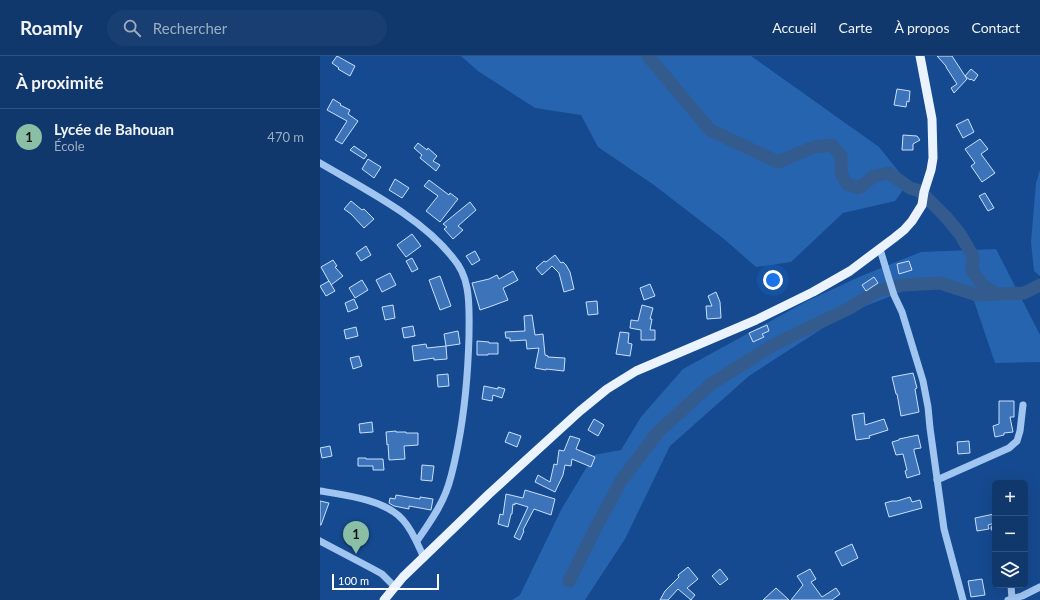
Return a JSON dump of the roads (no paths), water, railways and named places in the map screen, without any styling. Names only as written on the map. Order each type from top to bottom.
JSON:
[{"type":"main road","points":[[384,600],[412,568],[489,494],[580,411],[607,389],[636,370],[756,320],[813,292],[850,271],[904,230],[912,221],[922,205],[933,158],[932,119],[920,56]]},
{"type":"street","points":[[320,163],[402,212],[429,233],[453,258],[466,282],[469,303],[468,353],[466,392],[460,437],[446,492],[438,509],[417,541]]},
{"type":"street","points":[[880,249],[894,295],[902,312],[924,381],[944,529],[963,600]]},
{"type":"street","points":[[937,480],[1009,448],[1017,441],[1020,431],[1023,405]]},
{"type":"street","points":[[320,491],[372,502],[390,509],[403,520],[417,541],[424,558]]},
{"type":"street","points":[[320,541],[382,574],[395,587]]},
{"type":"street","points":[[1011,588],[1010,599],[1022,596],[1040,587]]},
{"type":"waterway","points":[[648,56],[710,130],[778,162],[814,147],[832,145],[841,156],[841,173],[847,184],[859,188],[874,176],[889,173],[910,188],[920,191],[946,217],[960,234],[973,256],[972,271],[982,284],[995,294]]},
{"type":"waterway","points":[[569,581],[621,481],[658,432],[711,384],[775,344],[850,308],[877,291],[902,285],[940,283],[977,295],[1024,293],[1040,285]]},
{"type":"place","name":"Lycée de Bahouan","points":[[356,554]]}]
